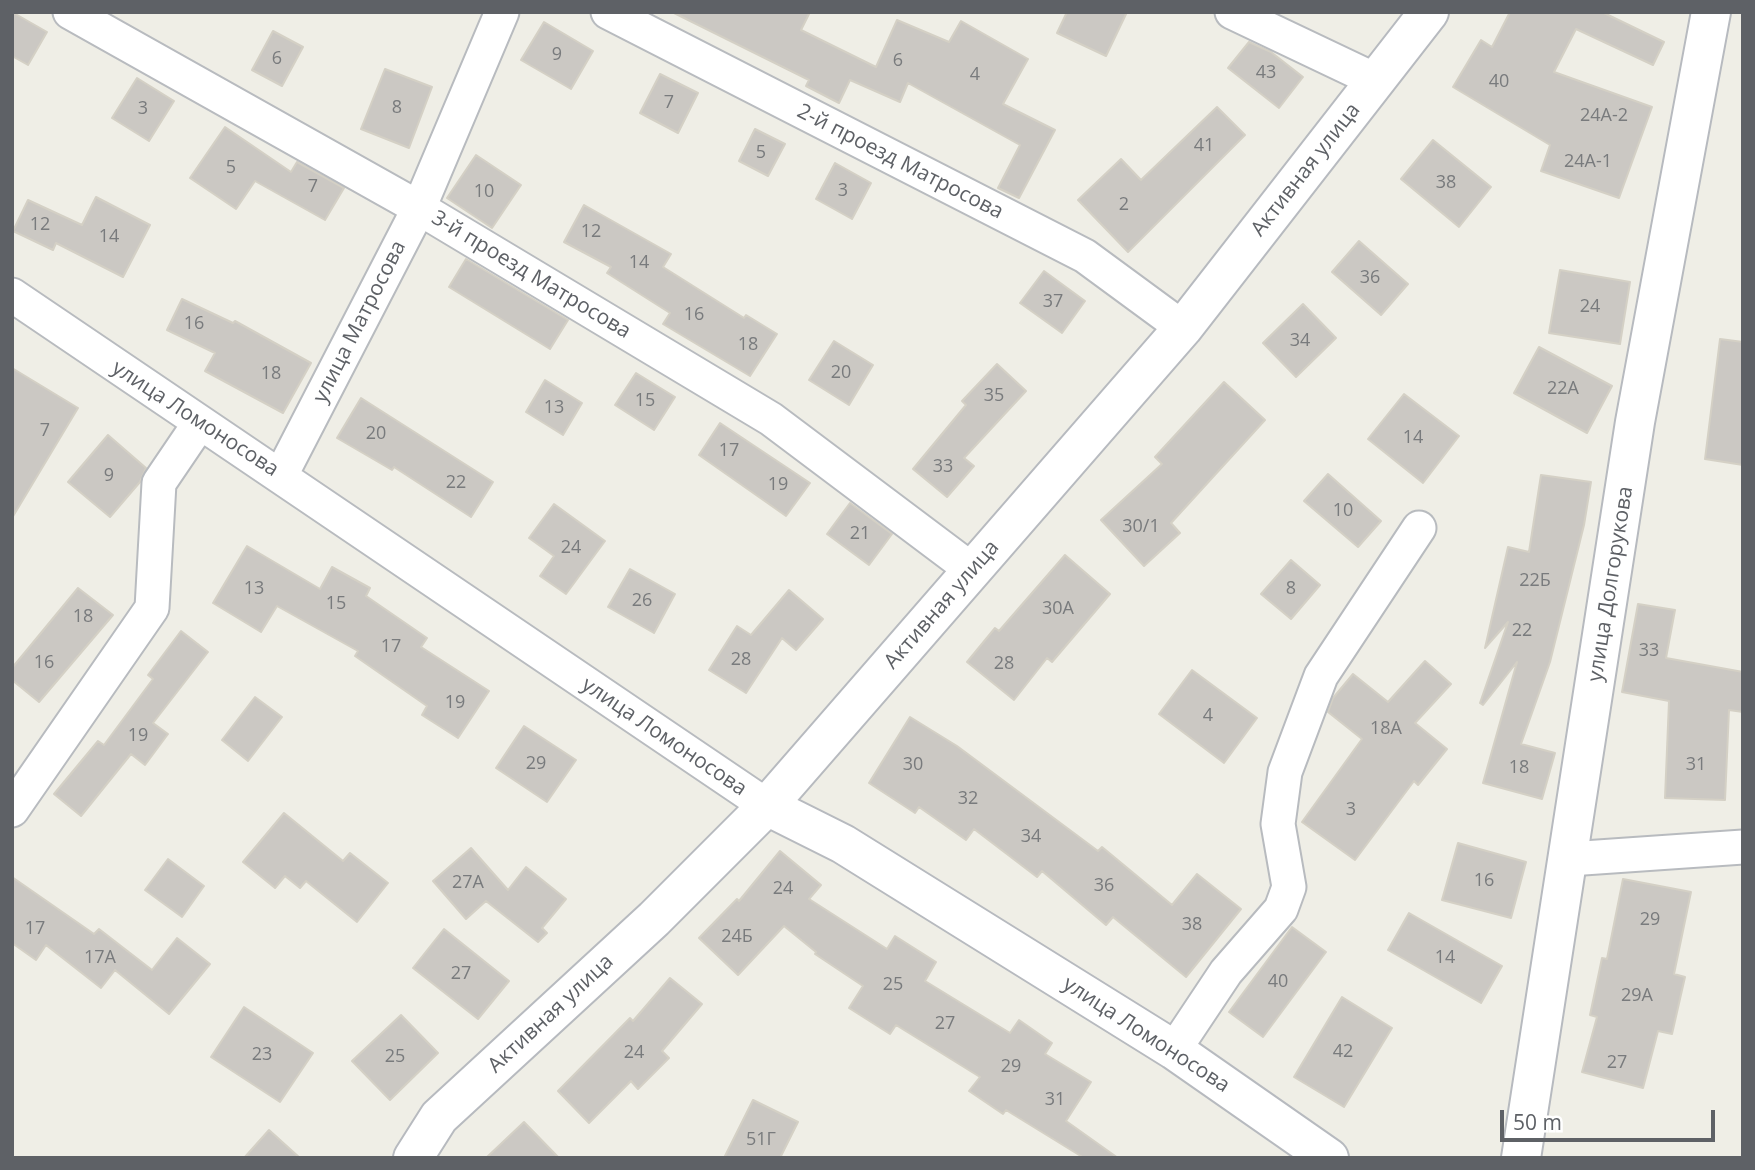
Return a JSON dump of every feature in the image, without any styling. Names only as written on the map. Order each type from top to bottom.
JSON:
[{"type":"main road","name":"Активная улица","points":[[413,1158],[439,1117],[654,919],[766,806],[1182,328],[1429,12]]},
{"type":"main road","name":"улица Долгорукова","points":[[1521,1158],[1635,422],[1711,12]]},
{"type":"main road","name":"улица Ломоносова","points":[[766,806],[843,844],[1174,1050],[1329,1158]]},
{"type":"street","name":"3-й проезд Матросова","points":[[70,12],[419,208],[771,419],[972,570]]},
{"type":"street","name":"улица Матросова","points":[[281,475],[419,208],[502,12]]},
{"type":"street","name":"2-й проезд Матросова","points":[[608,12],[1085,256],[1182,328]]},
{"type":"street","points":[[1233,12],[1377,81]]},
{"type":"street","name":"улица Ломоносова","points":[[12,295],[766,806]]},
{"type":"street","points":[[16,797],[152,608],[159,483],[199,424]]},
{"type":"street","points":[[1174,1050],[1226,972],[1281,909],[1289,887],[1278,824],[1284,772],[1321,676],[1419,528]]},
{"type":"street","points":[[1569,859],[1743,847]]},
{"type":"building","points":[[12,12],[47,32],[28,65],[12,56]]},
{"type":"building","points":[[672,12],[810,12],[801,30],[876,67],[897,20],[949,42],[961,21],[1028,59],[1003,104],[1055,130],[1019,198],[998,188],[1020,145],[908,83],[900,102],[850,80],[839,103],[806,86],[809,80]]},
{"type":"building","points":[[1067,12],[1127,12],[1106,56],[1057,33]]},
{"type":"building","points":[[1510,12],[1602,12],[1664,42],[1653,65],[1576,29],[1554,72],[1652,107],[1619,198],[1541,171],[1550,145],[1453,87],[1481,40],[1492,47]]},
{"type":"building","points":[[544,22],[593,51],[571,89],[521,60]]},
{"type":"building","points":[[273,31],[303,47],[282,86],[252,70]]},
{"type":"building","points":[[1249,42],[1271,52],[1303,77],[1279,108],[1228,68]]},
{"type":"building","points":[[385,69],[432,87],[409,148],[361,129]]},
{"type":"building","points":[[660,74],[698,93],[678,133],[640,113]]},
{"type":"building","points":[[137,78],[174,101],[149,141],[112,118]]},
{"type":"building","points":[[1217,107],[1245,135],[1128,252],[1078,200],[1121,159],[1141,180]]},
{"type":"building","points":[[225,127],[291,172],[297,162],[344,188],[325,220],[255,181],[236,209],[190,178]]},
{"type":"building","points":[[755,129],[785,144],[768,176],[739,161]]},
{"type":"building","points":[[1433,140],[1491,187],[1459,227],[1401,179]]},
{"type":"building","points":[[476,155],[521,185],[492,228],[447,198]]},
{"type":"building","points":[[835,163],[871,183],[852,219],[816,199]]},
{"type":"building","points":[[96,197],[150,225],[123,277],[56,243],[53,250],[13,231],[28,200],[82,225]]},
{"type":"building","points":[[584,205],[671,254],[663,267],[744,318],[746,315],[777,334],[750,376],[663,324],[670,313],[607,273],[611,267],[564,242]]},
{"type":"building","points":[[1359,241],[1408,284],[1381,315],[1332,272]]},
{"type":"building","points":[[466,259],[568,320],[550,349],[449,287]]},
{"type":"building","points":[[1560,270],[1630,282],[1620,344],[1549,333]]},
{"type":"building","points":[[1044,271],[1085,301],[1062,333],[1020,303]]},
{"type":"building","points":[[182,299],[233,323],[235,321],[311,363],[283,413],[205,371],[215,353],[167,330]]},
{"type":"building","points":[[1303,304],[1336,338],[1296,377],[1263,343]]},
{"type":"building","points":[[1720,339],[1743,342],[1743,465],[1705,459]]},
{"type":"building","points":[[834,341],[873,365],[849,405],[809,380]]},
{"type":"building","points":[[1539,347],[1612,386],[1587,433],[1514,393]]},
{"type":"building","points":[[997,364],[1026,391],[964,458],[974,466],[947,497],[913,469],[966,405],[962,401]]},
{"type":"building","points":[[12,368],[78,408],[12,518]]},
{"type":"building","points":[[636,373],[675,397],[654,430],[615,405]]},
{"type":"building","points":[[545,380],[582,403],[563,435],[526,412]]},
{"type":"building","points":[[1224,382],[1265,420],[1171,523],[1180,533],[1144,566],[1101,520],[1162,464],[1155,457]]},
{"type":"building","points":[[1404,394],[1459,436],[1423,483],[1368,439]]},
{"type":"building","points":[[361,398],[493,482],[471,517],[394,467],[392,470],[337,438]]},
{"type":"building","points":[[720,423],[810,483],[786,516],[699,455]]},
{"type":"building","points":[[108,435],[146,468],[140,482],[110,517],[68,482]]},
{"type":"building","points":[[1328,474],[1381,521],[1358,547],[1304,501]]},
{"type":"building","points":[[1541,475],[1591,482],[1584,525],[1550,662],[1521,744],[1555,753],[1542,799],[1483,783],[1517,662],[1483,705],[1480,703],[1508,622],[1485,648],[1508,547],[1529,552]]},
{"type":"building","points":[[850,503],[892,534],[869,565],[827,534]]},
{"type":"building","points":[[554,504],[605,541],[566,594],[540,576],[554,556],[529,538]]},
{"type":"building","points":[[247,546],[320,589],[332,567],[370,588],[366,596],[427,638],[421,647],[489,691],[458,738],[422,715],[427,706],[355,656],[358,651],[277,606],[261,632],[213,603]]},
{"type":"building","points":[[1065,555],[1110,594],[1052,662],[1047,658],[1014,700],[967,662],[995,628],[999,631]]},
{"type":"building","points":[[1291,560],[1320,585],[1291,619],[1261,594]]},
{"type":"building","points":[[630,569],[675,594],[654,633],[608,607]]},
{"type":"building","points":[[78,588],[113,615],[39,702],[12,680],[12,668]]},
{"type":"building","points":[[789,590],[823,619],[796,650],[782,638],[746,693],[709,670],[737,626],[751,635]]},
{"type":"building","points":[[1638,604],[1675,610],[1666,658],[1743,672],[1743,712],[1729,710],[1725,800],[1665,798],[1669,701],[1622,692]]},
{"type":"building","points":[[181,631],[208,652],[153,723],[168,734],[145,765],[131,754],[81,816],[54,794],[98,741],[104,745],[153,679],[148,675]]},
{"type":"building","points":[[1425,661],[1451,684],[1415,723],[1447,749],[1418,785],[1414,781],[1355,860],[1302,822],[1362,739],[1328,712],[1333,698],[1353,674],[1388,702]]},
{"type":"building","points":[[1192,670],[1257,718],[1224,763],[1159,714]]},
{"type":"building","points":[[255,697],[282,717],[248,761],[222,740]]},
{"type":"building","points":[[910,717],[957,746],[1098,851],[1102,847],[1172,905],[1197,874],[1241,909],[1186,977],[1113,917],[1106,925],[1042,871],[1037,877],[974,829],[966,840],[919,807],[915,813],[869,783]]},
{"type":"building","points":[[524,726],[576,760],[547,802],[496,768]]},
{"type":"building","points":[[284,813],[343,861],[350,853],[388,883],[357,922],[306,881],[300,888],[285,876],[275,888],[243,862]]},
{"type":"building","points":[[1458,843],[1526,862],[1511,918],[1442,900]]},
{"type":"building","points":[[471,848],[508,890],[526,867],[566,899],[542,928],[547,933],[538,942],[486,901],[466,919],[433,881]]},
{"type":"building","points":[[780,851],[821,885],[809,899],[887,949],[895,936],[936,962],[925,981],[1010,1033],[1019,1020],[1052,1043],[1045,1054],[1091,1082],[1066,1121],[1118,1158],[1084,1158],[1006,1110],[1003,1114],[969,1091],[980,1077],[896,1025],[890,1034],[849,1008],[863,986],[815,954],[816,952],[784,926],[738,975],[699,938],[737,899],[739,901]]},
{"type":"building","points":[[168,859],[204,886],[182,917],[145,890]]},
{"type":"building","points":[[12,877],[94,934],[99,929],[152,970],[177,938],[210,964],[169,1014],[115,970],[101,988],[46,945],[36,960],[12,943]]},
{"type":"building","points":[[1623,879],[1691,892],[1674,974],[1685,977],[1672,1034],[1658,1031],[1643,1088],[1582,1072],[1597,1017],[1590,1015],[1602,958],[1607,959]]},
{"type":"building","points":[[1409,913],[1502,966],[1481,1003],[1388,950]]},
{"type":"building","points":[[1292,927],[1326,952],[1263,1037],[1229,1012]]},
{"type":"building","points":[[444,929],[509,981],[478,1019],[413,968]]},
{"type":"building","points":[[670,978],[702,1004],[662,1051],[669,1058],[638,1089],[631,1081],[589,1123],[558,1091],[630,1018],[633,1021]]},
{"type":"building","points":[[1342,997],[1392,1028],[1344,1107],[1294,1077]]},
{"type":"building","points":[[244,1007],[313,1053],[280,1102],[211,1057]]},
{"type":"building","points":[[401,1015],[438,1053],[390,1100],[352,1061]]},
{"type":"building","points":[[753,1100],[798,1122],[780,1158],[724,1158]]},
{"type":"building","points":[[524,1122],[559,1158],[486,1158]]},
{"type":"building","points":[[269,1130],[300,1158],[244,1158]]}]
